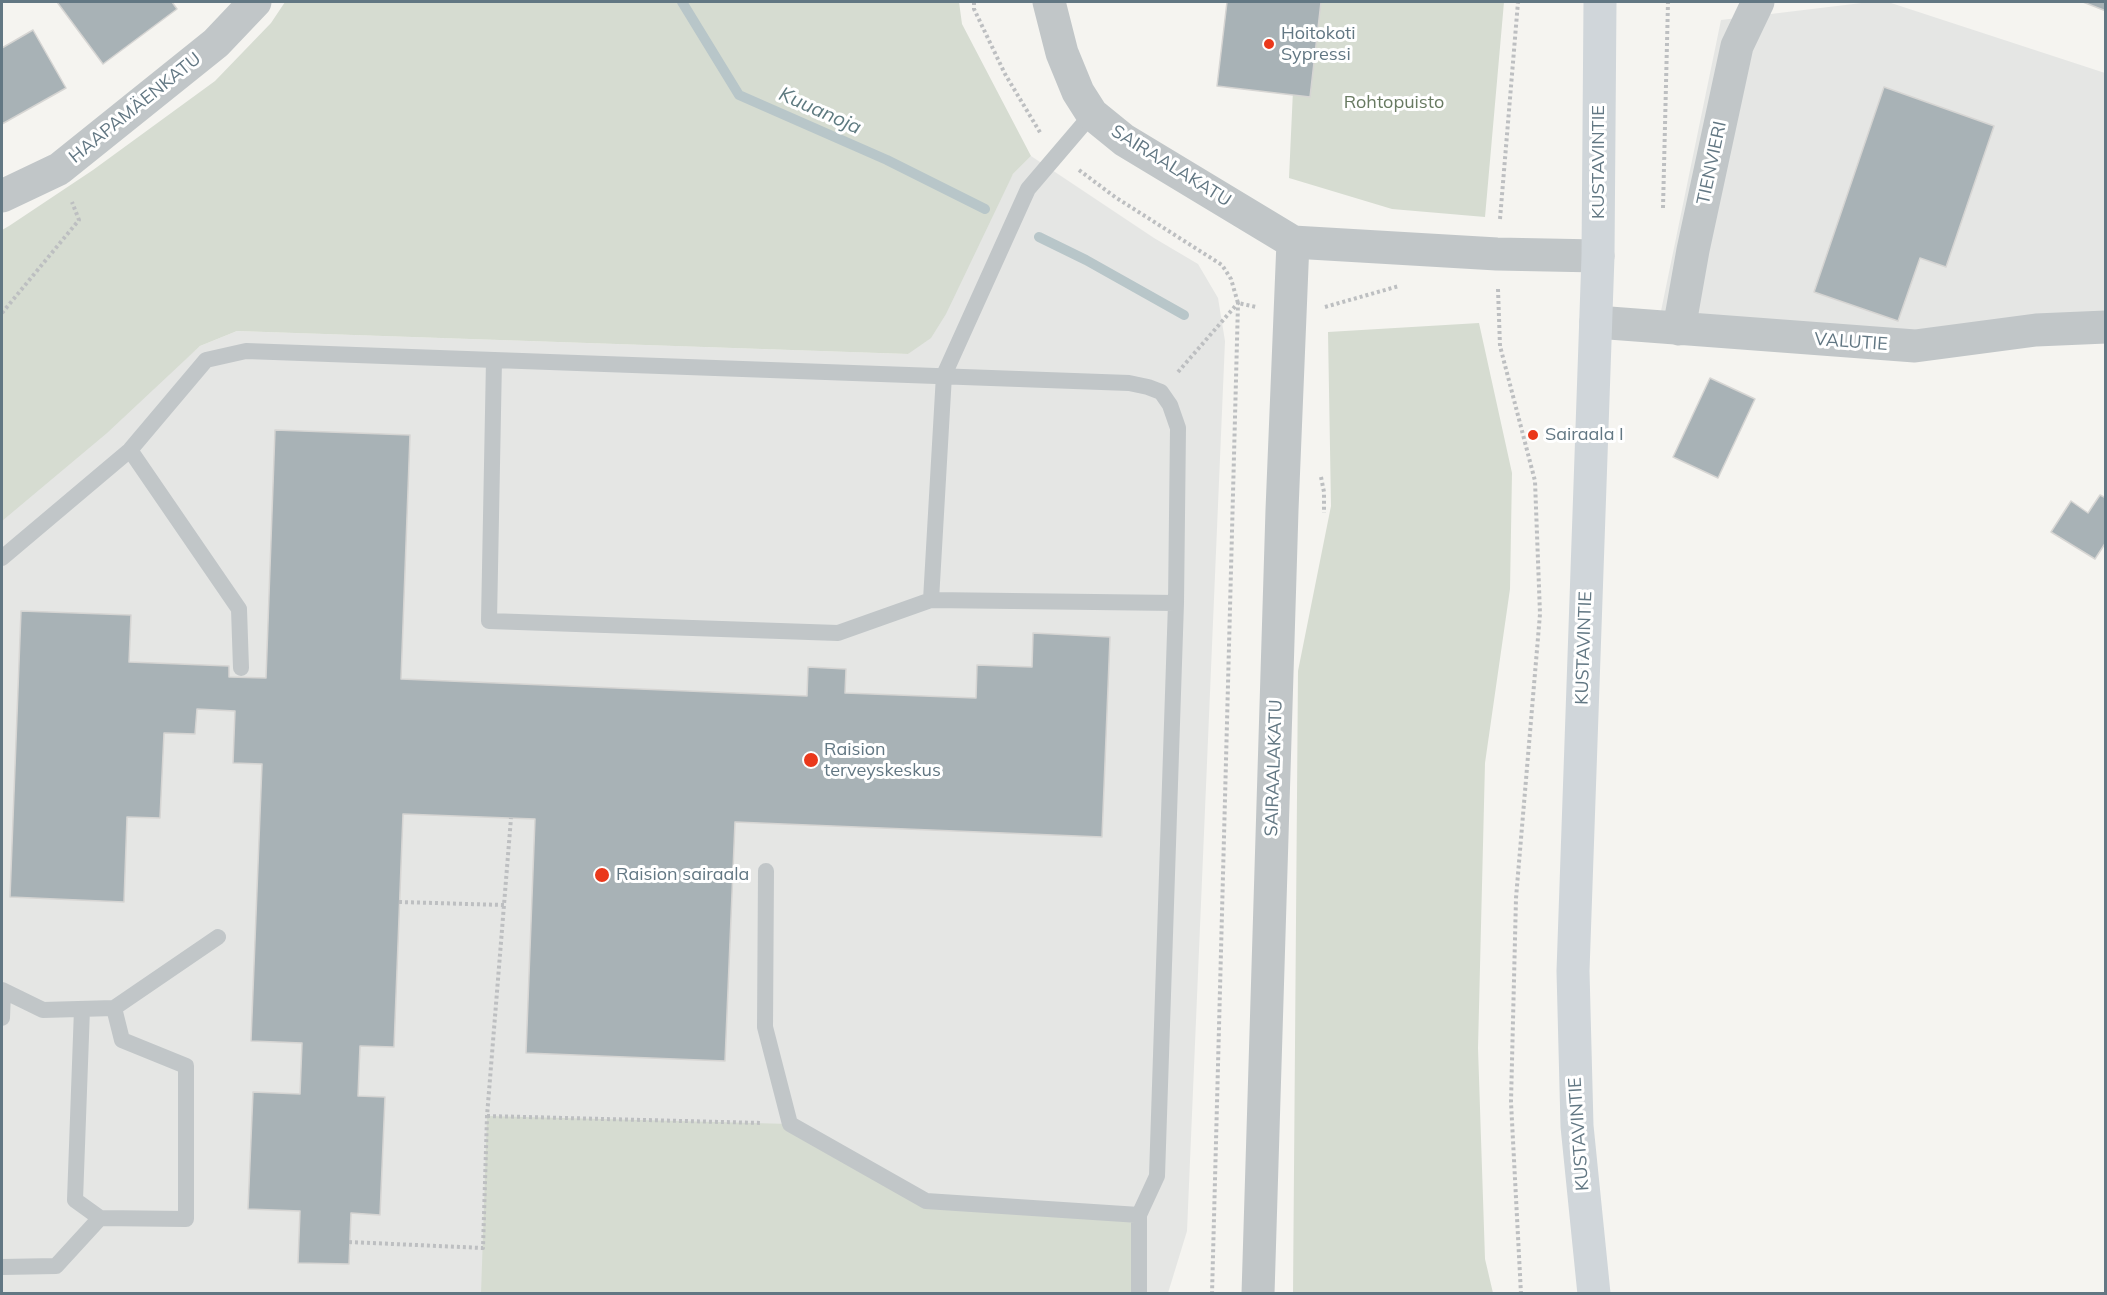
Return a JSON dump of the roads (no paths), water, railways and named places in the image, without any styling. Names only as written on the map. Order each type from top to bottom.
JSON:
[{"type":"main road","name":"KUSTAVINTIE","points":[[1594,1293],[1577,1126],[1572,971],[1598,256],[1600,2]]},
{"type":"street","name":"HAAPAMÄENKATU","points":[[2,196],[59,169],[216,43],[255,2]]},
{"type":"street","name":"SAIRAALAKATU","points":[[1049,2],[1062,53],[1078,92],[1092,114],[1124,140],[1293,242],[1497,254],[1598,256]]},
{"type":"street","name":"TIENVIERI","points":[[1678,329],[1737,46],[1758,2]]},
{"type":"street","name":"SAIRAALAKATU","points":[[1258,1293],[1282,510],[1293,242]]},
{"type":"street","name":"VALUTIE","points":[[1596,322],[1915,346],[2036,330],[2106,327]]},
{"type":"lane","points":[[931,600],[944,375],[1028,189],[1092,114]]},
{"type":"lane","points":[[2,558],[130,450],[206,360],[246,351],[1129,382],[1161,392],[1170,405],[1178,428],[1176,603],[1157,1176],[1139,1215],[1138,1293]]},
{"type":"lane","points":[[494,360],[489,621],[838,633],[931,600],[1176,603]]},
{"type":"lane","points":[[130,450],[239,609],[241,668]]},
{"type":"lane","points":[[766,871],[765,1027],[790,1124],[926,1202],[1139,1215]]},
{"type":"lane","points":[[2,1018],[2,990],[43,1010],[114,1008],[218,937]]},
{"type":"lane","points":[[82,1009],[75,1200],[100,1218],[186,1219],[186,1066],[122,1040],[114,1008]]},
{"type":"lane","points":[[2,1267],[56,1266],[100,1218]]},
{"type":"waterway","name":"Kuuanoja","points":[[682,2],[739,95],[887,160],[985,209]]},
{"type":"waterway","name":"Kuuanoja","points":[[1039,237],[1086,260],[1184,315]]},
{"type":"place","name":"Hoitokoti Sypressi","points":[[1269,44]]},
{"type":"place","name":"Sairaala I","points":[[1533,435]]},
{"type":"place","name":"Raision terveyskeskus","points":[[811,760]]},
{"type":"place","name":"Raision sairaala","points":[[602,875]]},
{"type":"park label","name":"Rohtopuisto","points":[[1394,103]]}]
